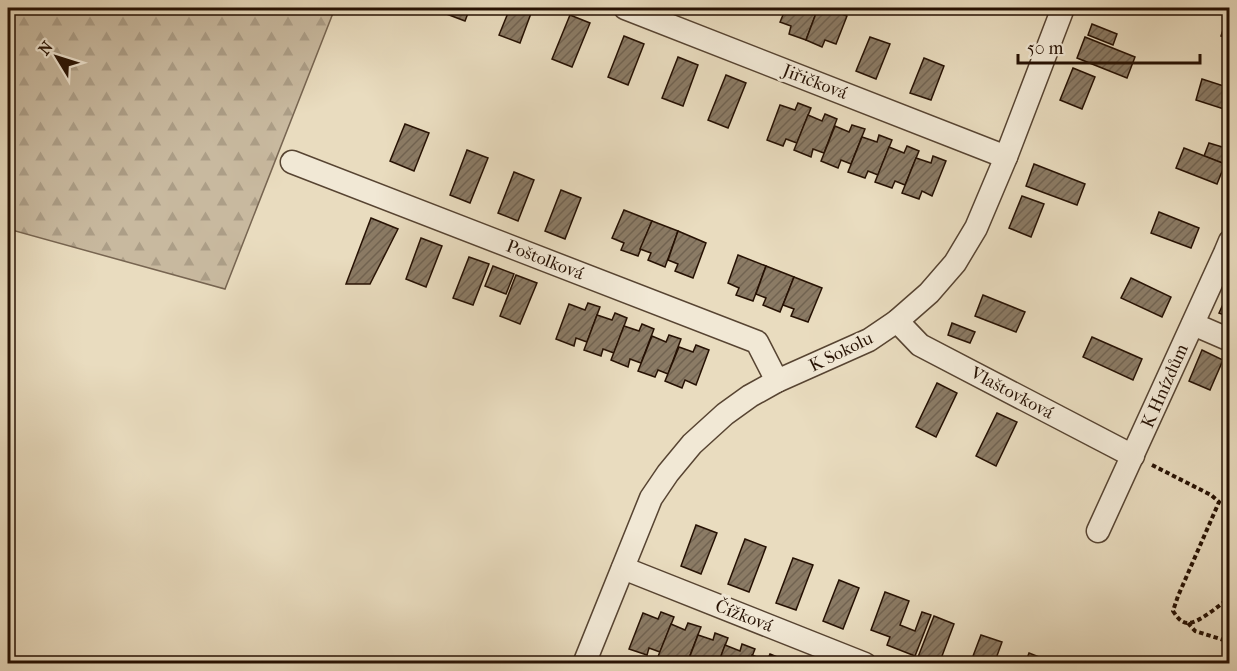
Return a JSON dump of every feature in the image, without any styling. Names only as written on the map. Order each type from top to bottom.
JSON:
[{"type":"street","name":"Jiřičková","points":[[625,8],[1006,157]]},
{"type":"street","name":"K Sokolu","points":[[584,663],[651,498],[692,444],[725,414],[750,396],[777,381],[868,340],[897,321],[929,293],[955,263],[976,228],[1063,8]]},
{"type":"street","name":"Poštolková","points":[[292,162],[757,342],[777,381]]},
{"type":"street","name":"K Hnízdům","points":[[1098,531],[1230,241]]},
{"type":"street","name":"Vlaštovková","points":[[897,321],[920,345],[1133,456]]},
{"type":"street","points":[[1193,324],[1230,340]]},
{"type":"street","name":"Čížková","points":[[623,568],[865,663]]},
{"type":"path","points":[[1133,456],[1211,495],[1218,502],[1173,611],[1179,619],[1188,623],[1195,631],[1230,642]]},
{"type":"path","points":[[1188,623],[1199,620],[1230,598]]},
{"type":"green space","points":[[8,8],[335,8],[225,289],[8,229]]},
{"type":"building","points":[[447,8],[470,8],[465,21],[444,13]]},
{"type":"building","points":[[510,8],[533,8],[520,43],[499,35]]},
{"type":"building","points":[[786,8],[818,8],[806,40],[789,34],[791,26],[780,22]]},
{"type":"building","points":[[818,8],[825,8],[847,16],[836,44],[825,40],[822,47],[806,40]]},
{"type":"building","points":[[570,15],[590,23],[572,67],[552,59]]},
{"type":"building","points":[[1228,15],[1230,15],[1230,39],[1221,36]]},
{"type":"building","points":[[1092,24],[1117,34],[1113,45],[1088,35]]},
{"type":"building","points":[[624,36],[644,44],[628,85],[608,77]]},
{"type":"building","points":[[870,37],[890,44],[876,79],[856,71]]},
{"type":"building","points":[[1085,37],[1135,57],[1127,78],[1077,58]]},
{"type":"building","points":[[678,57],[698,65],[683,106],[662,98]]},
{"type":"building","points":[[924,58],[944,66],[931,100],[910,93]]},
{"type":"building","points":[[1073,68],[1095,77],[1082,109],[1060,100]]},
{"type":"building","points":[[726,75],[746,83],[728,128],[708,120]]},
{"type":"building","points":[[1202,79],[1230,88],[1230,111],[1196,100]]},
{"type":"building","points":[[798,103],[811,108],[797,143],[786,139],[783,146],[767,140],[780,105],[795,110]]},
{"type":"building","points":[[825,114],[837,119],[824,153],[813,149],[811,157],[794,150],[808,115],[822,121]]},
{"type":"building","points":[[405,124],[429,133],[414,171],[390,161]]},
{"type":"building","points":[[852,125],[865,129],[851,164],[841,160],[838,168],[821,161],[835,126],[849,132]]},
{"type":"building","points":[[879,135],[892,140],[878,175],[868,171],[865,178],[848,172],[862,137],[877,142]]},
{"type":"building","points":[[1209,143],[1229,149],[1224,164],[1204,156]]},
{"type":"building","points":[[907,146],[919,151],[905,185],[895,181],[892,188],[875,182],[889,147],[904,153]]},
{"type":"building","points":[[1184,148],[1225,164],[1217,184],[1176,168]]},
{"type":"building","points":[[467,150],[488,158],[470,203],[450,195]]},
{"type":"building","points":[[933,156],[946,161],[932,196],[922,191],[919,199],[902,193],[916,158],[931,163]]},
{"type":"building","points":[[1034,164],[1085,184],[1077,205],[1026,186]]},
{"type":"building","points":[[514,172],[534,180],[518,221],[498,213]]},
{"type":"building","points":[[561,190],[581,198],[565,239],[545,231]]},
{"type":"building","points":[[1022,196],[1044,204],[1031,237],[1009,228]]},
{"type":"building","points":[[624,210],[652,221],[638,256],[621,250],[624,243],[612,238]]},
{"type":"building","points":[[1159,212],[1199,228],[1191,248],[1151,233]]},
{"type":"building","points":[[371,218],[398,229],[370,284],[346,284]]},
{"type":"building","points":[[652,221],[678,231],[665,267],[648,260],[651,253],[640,249]]},
{"type":"building","points":[[678,231],[706,243],[693,278],[675,271],[678,264],[668,260]]},
{"type":"building","points":[[421,238],[442,246],[426,287],[406,279]]},
{"type":"building","points":[[738,255],[766,266],[753,301],[736,295],[739,288],[728,283]]},
{"type":"building","points":[[469,257],[489,264],[473,305],[453,298]]},
{"type":"building","points":[[493,266],[514,274],[506,294],[485,286]]},
{"type":"building","points":[[766,266],[794,277],[780,312],[763,305],[766,298],[756,294]]},
{"type":"building","points":[[516,275],[537,283],[520,324],[500,316]]},
{"type":"building","points":[[794,277],[822,288],[808,322],[791,316],[794,309],[783,305]]},
{"type":"building","points":[[1131,278],[1171,297],[1162,317],[1121,298]]},
{"type":"building","points":[[1230,289],[1230,317],[1219,313]]},
{"type":"building","points":[[983,295],[1025,312],[1016,332],[975,316]]},
{"type":"building","points":[[588,303],[600,307],[587,342],[576,338],[574,346],[556,339],[569,304],[585,310]]},
{"type":"building","points":[[615,313],[627,318],[614,353],[603,349],[601,356],[584,350],[597,315],[612,320]]},
{"type":"building","points":[[952,323],[975,332],[970,343],[948,335]]},
{"type":"building","points":[[642,324],[654,329],[641,363],[630,359],[628,367],[611,360],[624,326],[639,331]]},
{"type":"building","points":[[669,335],[681,339],[668,374],[658,370],[655,377],[638,371],[652,336],[666,342]]},
{"type":"building","points":[[1092,337],[1142,359],[1133,380],[1083,357]]},
{"type":"building","points":[[696,345],[709,350],[696,385],[685,380],[682,388],[665,381],[679,347],[693,352]]},
{"type":"building","points":[[1202,350],[1223,360],[1210,390],[1189,381]]},
{"type":"building","points":[[1230,364],[1230,379],[1224,377]]},
{"type":"building","points":[[937,383],[957,393],[936,437],[916,427]]},
{"type":"building","points":[[997,413],[1017,422],[996,466],[976,456]]},
{"type":"building","points":[[696,525],[717,533],[701,574],[681,566]]},
{"type":"building","points":[[745,539],[766,547],[749,592],[728,584]]},
{"type":"building","points":[[793,558],[813,565],[796,610],[776,603]]},
{"type":"building","points":[[839,580],[859,588],[843,629],[823,621]]},
{"type":"building","points":[[885,592],[909,601],[900,625],[915,631],[922,612],[931,615],[915,656],[887,645],[890,637],[871,630]]},
{"type":"building","points":[[661,612],[674,617],[660,652],[649,648],[647,655],[629,649],[643,613],[658,619]]},
{"type":"building","points":[[934,616],[954,624],[939,664],[918,657]]},
{"type":"building","points":[[688,623],[701,627],[687,663],[677,658],[675,664],[668,664],[657,659],[671,624],[685,630]]},
{"type":"building","points":[[715,633],[728,638],[718,664],[687,664],[698,635],[713,640]]},
{"type":"building","points":[[981,635],[1002,642],[994,664],[970,664]]},
{"type":"building","points":[[742,644],[755,649],[749,664],[718,664],[725,645],[740,651]]},
{"type":"building","points":[[1029,653],[1049,661],[1048,664],[1025,664]]},
{"type":"building","points":[[770,654],[782,659],[780,664],[749,664],[752,655],[767,661]]}]
